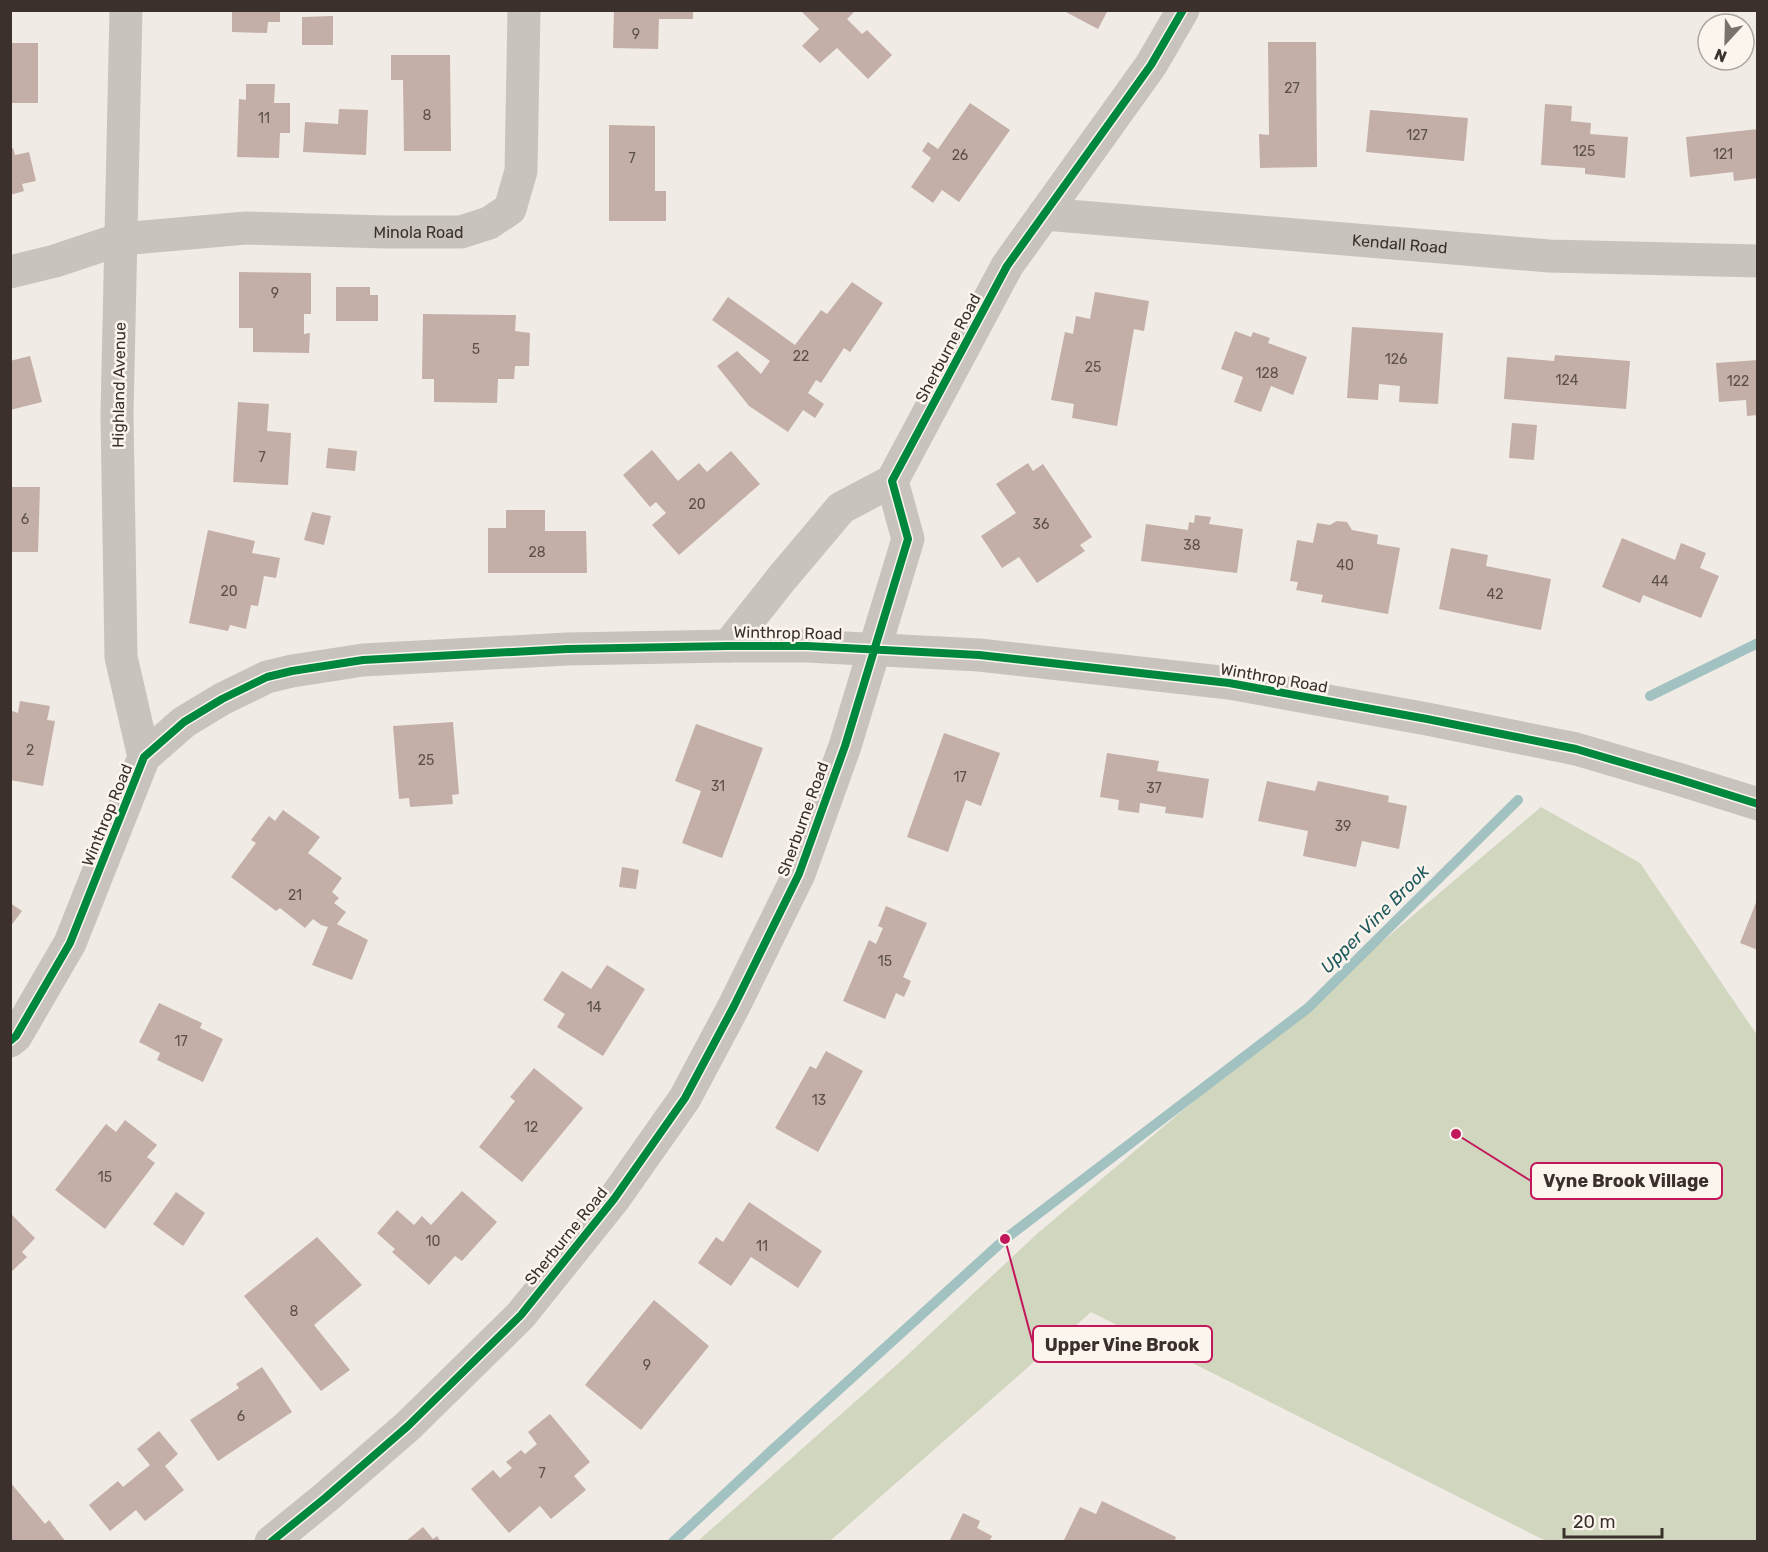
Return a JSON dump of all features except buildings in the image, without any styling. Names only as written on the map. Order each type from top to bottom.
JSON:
[{"type":"street","name":"Highland Avenue","points":[[126,10],[117,414],[121,657],[144,757]]},
{"type":"street","name":"Minola Road","points":[[10,272],[55,261],[121,239],[246,228],[461,232],[489,223],[510,209],[520,171],[524,10]]},
{"type":"street","name":"Sherburne Road","points":[[271,1542],[408,1426],[521,1315],[614,1199],[685,1098],[734,1006],[799,874],[845,746],[908,539],[892,481],[1006,266],[1151,65],[1183,10]]},
{"type":"street","name":"Kendall Road","points":[[1044,214],[1549,256],[1758,261]]},
{"type":"street","points":[[728,646],[840,508],[892,481]]},
{"type":"street","name":"Winthrop Road","points":[[10,1041],[16,1035],[70,943],[144,757],[184,722],[222,699],[267,677],[363,660],[567,649],[728,646],[807,646],[978,655],[1229,683],[1427,719],[1576,749],[1758,804]]},
{"type":"green space","points":[[1541,807],[1640,863],[1757,1035],[1757,1541],[1546,1541],[1091,1312],[830,1541],[698,1541],[901,1361],[1038,1233]]},
{"type":"waterway","name":"Upper Vine Brook","points":[[1650,696],[1758,643]]},
{"type":"waterway","name":"Upper Vine Brook","points":[[673,1542],[1005,1239],[1308,1008],[1518,800]]},
{"type":"cycle path","points":[[271,1542],[408,1426],[521,1315],[614,1199],[685,1098],[734,1006],[799,874],[845,746],[908,539],[892,481],[1007,266],[1151,65],[1183,10]]},
{"type":"cycle path","points":[[10,1041],[16,1036],[70,943],[144,757],[184,722],[222,699],[267,677],[363,660],[567,649],[728,646],[807,646],[979,655],[1229,683],[1427,719],[1576,749],[1758,804]]},
{"type":"place","name":"Vyne Brook Village","points":[[1456,1134]]},
{"type":"place","name":"Upper Vine Brook","points":[[1005,1239]]}]
